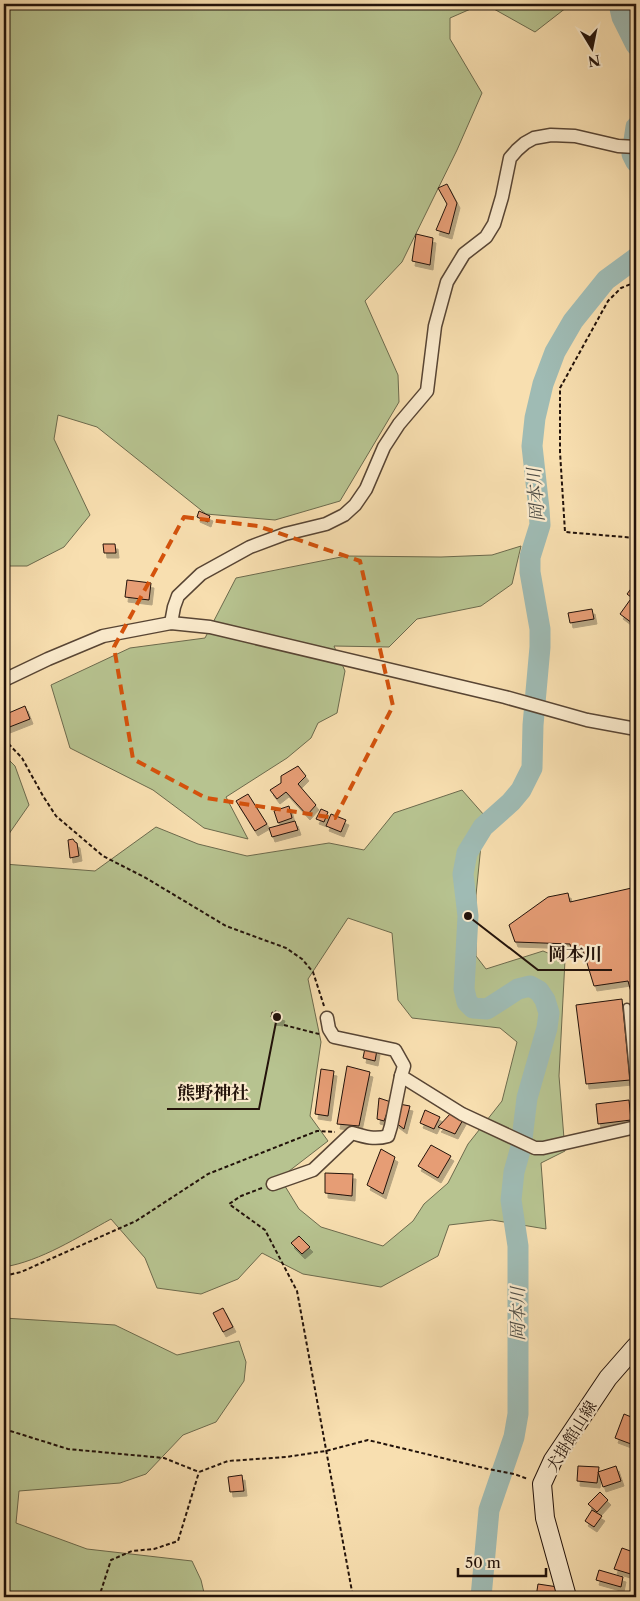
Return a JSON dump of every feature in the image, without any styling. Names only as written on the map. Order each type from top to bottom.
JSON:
[{"type":"main road","name":"犬掛館山線","points":[[567,1597],[546,1518],[542,1484],[553,1460],[608,1378],[636,1346]]},
{"type":"street","points":[[171,622],[178,596],[201,574],[250,547],[285,534],[326,524],[344,515],[355,505],[366,489],[384,447],[399,424],[427,391],[435,326],[447,282],[464,254],[486,237],[494,224],[510,158],[517,150],[524,143],[534,138],[551,135],[575,136],[618,146],[636,147]]},
{"type":"street","points":[[4,680],[103,636],[171,622],[210,626],[505,697],[587,720],[636,729]]},
{"type":"street","points":[[273,1184],[313,1170],[352,1133],[380,1139],[388,1136],[404,1066],[395,1050],[334,1037],[329,1029],[327,1018]]},
{"type":"street","points":[[401,1076],[462,1114],[534,1148],[543,1148],[636,1127]]},
{"type":"lane","points":[[626,1007],[636,1105]]},
{"type":"path","points":[[636,282],[621,288],[608,301],[560,388],[560,452],[565,532],[636,538]]},
{"type":"path","points":[[4,739],[22,758],[56,816],[103,856],[146,878],[226,926],[286,948],[302,959],[313,972],[327,1018]]},
{"type":"path","points":[[284,1025],[322,1035]]},
{"type":"path","points":[[4,1276],[21,1272],[136,1221],[208,1174],[317,1132],[352,1133]]},
{"type":"path","points":[[273,1184],[241,1196],[229,1204],[265,1230],[297,1291],[353,1597]]},
{"type":"path","points":[[4,1430],[68,1448],[164,1458],[198,1472],[228,1461],[286,1457],[326,1451],[368,1440],[514,1474]]},
{"type":"path","points":[[97,1597],[100,1594],[111,1560],[132,1551],[154,1549],[178,1540],[198,1472]]},
{"type":"highlighted area","points":[[184,517],[258,526],[360,561],[393,706],[335,818],[206,798],[133,759],[114,647]]},
{"type":"green space","points":[[4,4],[482,4],[450,18],[450,39],[482,93],[457,150],[402,262],[365,301],[398,375],[399,402],[340,501],[275,520],[206,514],[97,427],[58,415],[54,439],[90,515],[64,547],[27,566],[4,566]]},
{"type":"green space","points":[[485,4],[571,4],[535,32]]},
{"type":"green space","points":[[521,546],[512,584],[481,606],[417,619],[389,647],[334,646],[345,671],[337,713],[318,723],[311,738],[287,758],[226,797],[248,839],[204,828],[153,790],[70,748],[51,685],[130,648],[205,638],[236,578],[346,556],[441,557],[492,555]]},
{"type":"green space","points":[[4,755],[15,766],[29,805],[4,841]]},
{"type":"green space","points":[[462,790],[484,815],[476,895],[476,956],[486,969],[543,951],[565,960],[559,1076],[565,1151],[541,1163],[546,1229],[492,1220],[449,1225],[438,1256],[381,1287],[303,1274],[262,1253],[238,1279],[201,1294],[157,1288],[145,1258],[111,1219],[72,1241],[32,1260],[4,1267],[4,864],[95,871],[156,827],[198,844],[247,856],[329,843],[364,850],[394,813]],"holes":[[[348,918],[392,933],[398,1000],[412,1018],[500,1028],[517,1042],[502,1101],[468,1144],[448,1183],[424,1204],[413,1221],[383,1246],[321,1227],[299,1209],[280,1178],[328,1141],[310,1116],[321,1042],[308,979]]]},
{"type":"green space","points":[[4,1318],[115,1325],[177,1355],[239,1341],[246,1362],[244,1381],[216,1422],[183,1435],[146,1474],[120,1483],[19,1491],[16,1523],[87,1549],[192,1561],[201,1580],[205,1597],[4,1597]]},
{"type":"building","points":[[447,184],[457,203],[449,234],[436,230],[447,204],[438,188]]},
{"type":"building","points":[[416,234],[433,238],[430,265],[412,261]]},
{"type":"building","points":[[199,511],[210,516],[208,522],[197,517]]},
{"type":"building","points":[[103,544],[115,544],[116,553],[104,553]]},
{"type":"building","points":[[127,580],[151,583],[149,600],[125,597]]},
{"type":"building","points":[[636,582],[636,601],[627,594]]},
{"type":"building","points":[[630,600],[636,605],[636,617],[632,623],[620,614]]},
{"type":"building","points":[[592,609],[594,619],[570,623],[568,613]]},
{"type":"building","points":[[25,706],[30,719],[7,728],[4,715]]},
{"type":"building","points":[[298,766],[306,776],[298,784],[316,805],[307,815],[286,792],[277,799],[270,790],[281,783],[281,776]]},
{"type":"building","points":[[248,794],[267,824],[255,831],[236,801]]},
{"type":"building","points":[[289,806],[292,818],[278,823],[274,811]]},
{"type":"building","points":[[321,809],[328,812],[324,822],[316,819]]},
{"type":"building","points":[[331,814],[346,820],[341,832],[326,826]]},
{"type":"building","points":[[295,821],[298,830],[272,837],[269,828]]},
{"type":"building","points":[[73,839],[77,843],[79,856],[70,858],[68,840]]},
{"type":"building","points":[[636,887],[636,1003],[634,1003],[628,981],[594,986],[583,950],[572,953],[570,944],[515,942],[509,925],[548,897],[568,893],[570,902]]},
{"type":"building","points":[[622,999],[630,1080],[586,1084],[576,1005]]},
{"type":"building","points":[[630,1006],[636,1006],[636,1072]]},
{"type":"building","points":[[275,1011],[279,1012],[279,1015],[282,1016],[280,1021],[272,1020],[272,1012],[275,1013]]},
{"type":"building","points":[[365,1048],[377,1050],[375,1061],[363,1058]]},
{"type":"building","points":[[347,1066],[370,1072],[359,1126],[337,1124]]},
{"type":"building","points":[[321,1069],[334,1071],[328,1116],[315,1114]]},
{"type":"building","points":[[379,1098],[391,1102],[384,1121],[377,1119]]},
{"type":"building","points":[[629,1100],[631,1120],[598,1124],[596,1104]]},
{"type":"building","points":[[399,1104],[410,1106],[404,1129],[396,1123]]},
{"type":"building","points":[[425,1110],[440,1117],[434,1129],[420,1123]]},
{"type":"building","points":[[451,1113],[464,1118],[455,1134],[438,1127]]},
{"type":"building","points":[[431,1145],[451,1156],[438,1178],[418,1166]]},
{"type":"building","points":[[381,1149],[395,1157],[383,1194],[367,1185]]},
{"type":"building","points":[[325,1173],[353,1174],[352,1196],[325,1193]]},
{"type":"building","points":[[299,1236],[310,1247],[302,1254],[291,1243]]},
{"type":"building","points":[[223,1308],[233,1327],[223,1332],[213,1313]]},
{"type":"building","points":[[624,1414],[636,1419],[636,1430],[631,1444],[615,1438]]},
{"type":"building","points":[[578,1466],[599,1467],[597,1483],[577,1481]]},
{"type":"building","points":[[616,1466],[621,1481],[603,1487],[598,1472]]},
{"type":"building","points":[[242,1475],[244,1491],[230,1492],[228,1477]]},
{"type":"building","points":[[600,1492],[608,1500],[597,1512],[588,1504]]},
{"type":"building","points":[[592,1510],[602,1516],[594,1527],[585,1521]]},
{"type":"building","points":[[622,1548],[636,1553],[634,1575],[614,1569]]},
{"type":"building","points":[[599,1570],[623,1577],[621,1587],[596,1580]]},
{"type":"building","points":[[538,1584],[558,1587],[556,1597],[536,1597]]},
{"type":"waterway","name":"岡本川","points":[[619,4],[622,17],[636,45]]},
{"type":"waterway","name":"岡本川","points":[[636,127],[632,154],[636,162]]},
{"type":"waterway","name":"岡本川","points":[[481,1597],[489,1510],[514,1437],[518,1414],[518,1246],[511,1200],[514,1172],[521,1147],[527,1098],[547,1028],[549,1013],[545,1000],[539,991],[530,986],[518,989],[487,1009],[473,1008],[467,1002],[464,989],[468,916],[463,874],[467,853],[483,827],[511,802],[521,790],[532,768],[533,725],[540,647],[540,629],[530,572],[530,557],[540,525],[532,446],[535,418],[543,384],[555,352],[573,321],[606,280],[636,258]]},
{"type":"place","name":"岡本川","points":[[468,916]]},
{"type":"place","name":"熊野神社","points":[[277,1017]]}]
